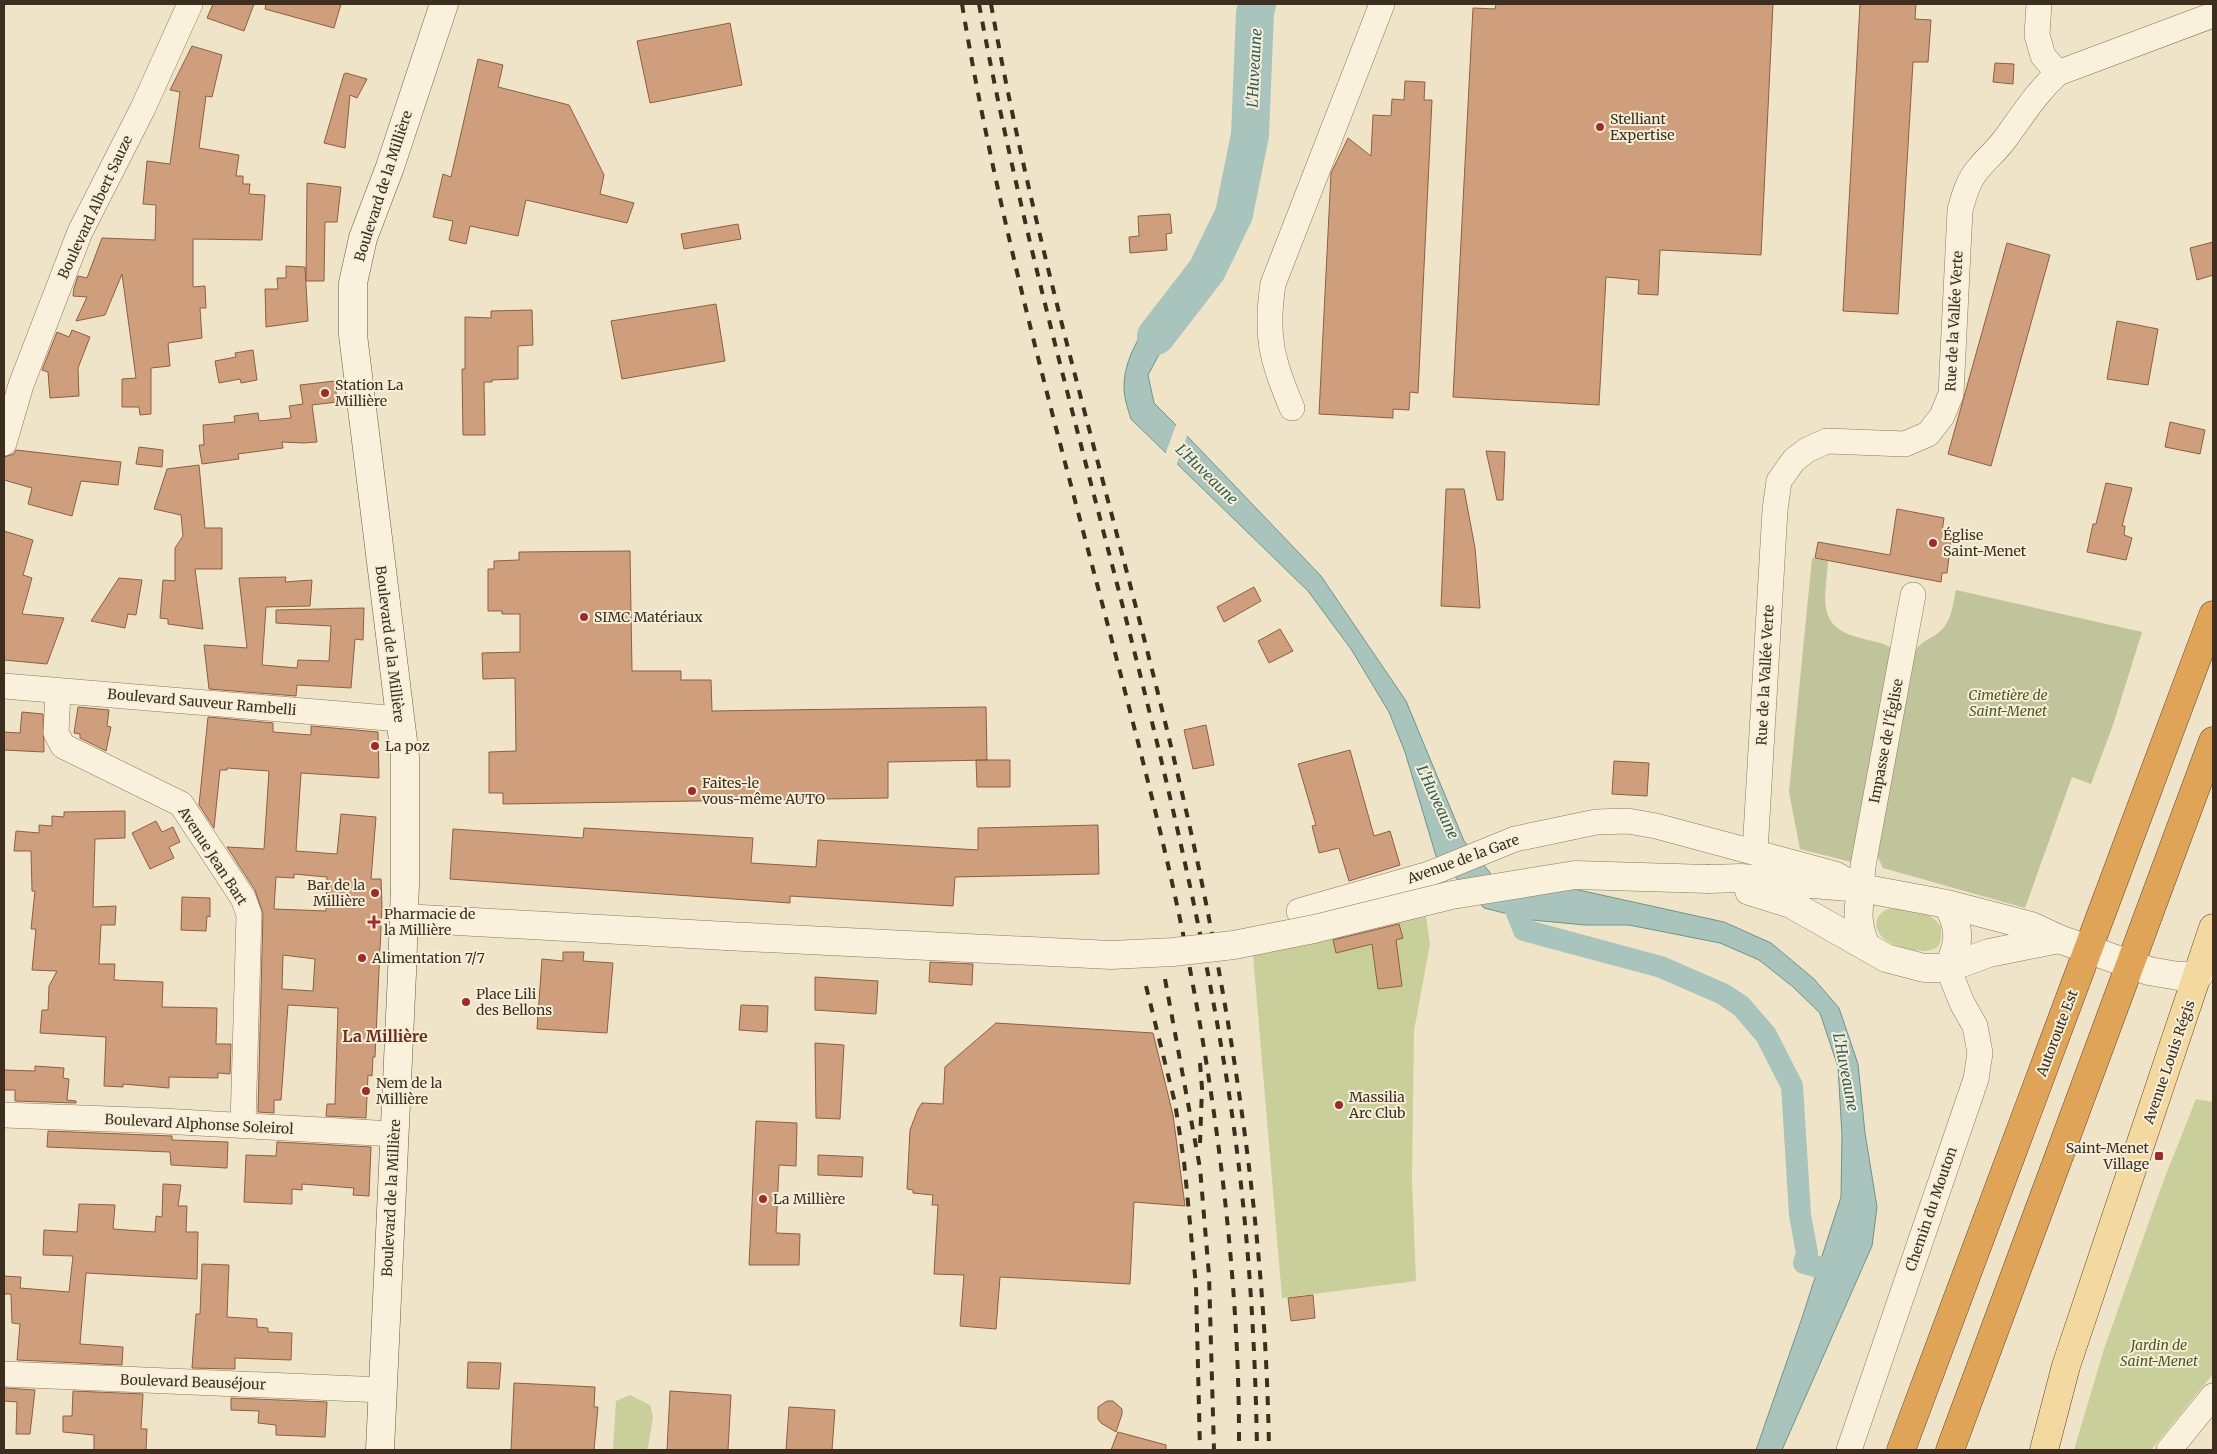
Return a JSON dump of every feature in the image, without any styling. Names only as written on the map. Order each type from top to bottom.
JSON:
[{"type":"highway","name":"Autoroute Est","points":[[1901,1450],[2213,615]]},
{"type":"highway","points":[[1950,1450],[2213,741]]},
{"type":"main road","name":"Avenue Louis Régis","points":[[2028,1450],[2066,1366],[2206,976],[2213,928]]},
{"type":"main road","name":"Avenue Louis Régis","points":[[2044,1450],[2066,1366]]},
{"type":"street","name":"Boulevard Albert Sauze","points":[[4,443],[21,385],[80,232],[143,108],[190,4]]},
{"type":"street","name":"Boulevard de la Millière","points":[[380,1450],[404,918],[405,757],[353,335],[353,283],[363,238],[390,166],[444,4]]},
{"type":"street","points":[[1292,408],[1277,374],[1270,342],[1268,313],[1273,284],[1382,4]]},
{"type":"street","points":[[2039,4],[2037,35],[2043,56],[2058,74]]},
{"type":"street","name":"Rue de la Vallée Verte","points":[[1755,852],[1775,510],[1779,481],[1794,460],[1808,450],[1827,441],[1905,444],[1928,434],[1942,416],[1951,394],[1960,210],[1966,189],[1977,170],[2004,141],[2028,105],[2058,74],[2213,15]]},
{"type":"street","name":"Impasse de l'Église","points":[[1861,888],[1863,866],[1913,595]]},
{"type":"street","name":"Boulevard Sauveur Rambelli","points":[[4,686],[400,719]]},
{"type":"street","name":"Avenue Jean Bart","points":[[58,691],[56,732],[63,746],[181,804],[243,898],[249,914],[243,1126]]},
{"type":"street","name":"Avenue de la Gare","points":[[1298,911],[1436,870],[1515,839],[1596,822],[1628,821],[1656,826],[1835,874],[1861,888]]},
{"type":"street","points":[[404,918],[1111,955],[1173,952],[1234,945],[1314,929],[1452,895],[1575,875],[1709,879],[1741,878],[1861,888],[1947,904],[2031,926],[2065,941],[2149,970],[2178,976],[2206,976]]},
{"type":"street","points":[[1709,879],[1791,904],[1886,958],[1924,968],[1948,968],[1989,954],[2065,941]]},
{"type":"street","points":[[1861,888],[1858,917],[1859,931],[1866,946]]},
{"type":"street","points":[[1947,904],[1956,919],[1958,935],[1956,952],[1948,968]]},
{"type":"street","name":"Chemin du Mouton","points":[[1849,1450],[1976,1078],[1980,1053],[1975,1026],[1962,1003],[1948,968]]},
{"type":"street","name":"Boulevard Alphonse Soleirol","points":[[4,1115],[394,1134]]},
{"type":"street","name":"Boulevard Beauséjour","points":[[4,1374],[383,1390]]},
{"type":"street","points":[[2169,1450],[2213,1396]]},
{"type":"green space","points":[[1812,558],[1828,561],[1825,598],[1829,617],[1834,625],[1844,632],[1891,648],[1851,862],[1800,849],[1789,792]]},
{"type":"green space","name":"Cimetière de Saint-Menet","points":[[1956,590],[2142,632],[2113,725],[2091,784],[2072,777],[2025,908],[1883,868],[1876,853],[1913,655],[1920,645],[1940,631],[1947,623],[1951,615]]},
{"type":"green space","points":[[1895,907],[1927,914],[1937,921],[1941,927],[1941,939],[1938,946],[1927,951],[1920,951],[1904,948],[1886,940],[1878,930],[1877,920],[1883,912]]},
{"type":"green space","name":"Massilia Arc Club","points":[[1426,916],[1430,944],[1414,1031],[1412,1179],[1416,1281],[1282,1298],[1253,955]]},
{"type":"green space","name":"Jardin de Saint-Menet","points":[[2196,1099],[2213,1102],[2213,1374],[2151,1450],[2074,1450],[2104,1349],[2163,1182]]},
{"type":"green space","points":[[630,1395],[650,1405],[653,1417],[648,1448],[646,1450],[613,1450],[616,1401]]},
{"type":"water","points":[[1174,286],[1200,305],[1163,347],[1148,375],[1154,403],[1321,576],[1406,701],[1464,841],[1496,880],[1565,887],[1724,922],[1771,943],[1814,979],[1839,1008],[1858,1064],[1865,1133],[1877,1207],[1872,1246],[1782,1450],[1756,1450],[1802,1318],[1841,1197],[1842,1135],[1838,1067],[1820,1013],[1792,986],[1759,960],[1720,943],[1629,925],[1585,925],[1532,920],[1484,908],[1436,856],[1405,752],[1389,712],[1351,649],[1308,591],[1131,419],[1125,400],[1124,388],[1125,374],[1129,361],[1141,334]]},
{"type":"pier","points":[[1177,422],[1188,433],[1176,466],[1165,455]]},
{"type":"building","points":[[213,4],[254,4],[244,31],[207,18]]},
{"type":"building","points":[[266,4],[341,4],[334,28],[265,9]]},
{"type":"building","points":[[1496,4],[1773,4],[1761,255],[1660,250],[1658,295],[1638,294],[1639,280],[1606,277],[1599,405],[1453,397],[1473,8],[1495,9]]},
{"type":"building","points":[[1860,4],[1916,4],[1915,19],[1931,20],[1928,62],[1913,62],[1898,314],[1843,311]]},
{"type":"building","points":[[730,23],[742,85],[650,103],[637,41]]},
{"type":"building","points":[[192,46],[222,55],[212,97],[206,96],[199,148],[239,155],[236,176],[243,176],[243,184],[250,184],[249,194],[265,195],[262,240],[193,239],[193,287],[205,286],[206,308],[200,308],[202,338],[168,343],[170,366],[151,368],[151,414],[140,415],[139,407],[122,407],[122,379],[136,378],[122,274],[105,315],[76,321],[87,297],[73,296],[74,288],[78,276],[87,278],[102,238],[155,240],[156,205],[143,204],[147,161],[170,164],[180,92],[170,90]]},
{"type":"building","points":[[478,59],[503,65],[498,87],[569,105],[604,175],[600,194],[634,203],[627,223],[526,200],[518,236],[470,226],[466,244],[449,240],[453,221],[433,217],[443,174],[451,177]]},
{"type":"building","points":[[1995,63],[2014,64],[2013,84],[1993,82]]},
{"type":"building","points":[[344,74],[367,79],[357,98],[350,95],[345,148],[324,143]]},
{"type":"building","points":[[1405,81],[1425,82],[1424,100],[1432,100],[1418,393],[1410,392],[1409,410],[1393,409],[1393,418],[1319,414],[1331,173],[1348,138],[1371,156],[1373,115],[1391,116],[1392,99],[1404,100]]},
{"type":"building","points":[[307,183],[341,187],[337,222],[325,222],[324,281],[306,281]]},
{"type":"building","points":[[1170,214],[1172,233],[1166,234],[1167,250],[1130,253],[1129,237],[1139,236],[1138,216]]},
{"type":"building","points":[[738,224],[741,239],[684,249],[681,234]]},
{"type":"building","points":[[2213,242],[2213,275],[2197,280],[2190,248]]},
{"type":"building","points":[[2007,243],[2050,255],[1991,466],[1948,454]]},
{"type":"building","points":[[286,266],[305,267],[308,321],[266,327],[265,289],[278,289],[277,278],[286,278]]},
{"type":"building","points":[[716,304],[725,361],[622,379],[611,321]]},
{"type":"building","points":[[532,310],[533,345],[518,346],[518,379],[484,382],[485,435],[463,435],[462,369],[465,369],[465,317],[491,318],[491,311]]},
{"type":"building","points":[[2117,321],[2158,329],[2148,385],[2107,379]]},
{"type":"building","points":[[72,330],[90,337],[78,368],[79,396],[50,398],[48,372],[42,370],[57,332],[69,337]]},
{"type":"building","points":[[253,350],[257,380],[241,383],[240,379],[219,383],[215,361],[236,357],[235,353]]},
{"type":"building","points":[[335,381],[337,402],[312,405],[317,442],[282,442],[283,448],[238,454],[239,459],[202,464],[199,445],[204,445],[203,425],[235,422],[234,416],[258,413],[259,421],[291,418],[289,406],[303,404],[300,385]]},
{"type":"building","points":[[2170,422],[2205,430],[2200,454],[2165,447]]},
{"type":"building","points":[[139,447],[163,450],[162,467],[136,464]]},
{"type":"building","points":[[16,450],[121,462],[118,485],[81,481],[72,516],[28,504],[32,488],[4,480],[4,457],[14,454]]},
{"type":"building","points":[[1486,451],[1505,452],[1503,500],[1497,500]]},
{"type":"building","points":[[199,465],[205,528],[222,528],[222,569],[195,569],[203,629],[168,624],[168,619],[160,618],[163,580],[175,581],[175,548],[183,536],[181,515],[154,509],[167,469]]},
{"type":"building","points":[[2106,483],[2132,488],[2122,526],[2125,526],[2124,535],[2132,538],[2126,560],[2087,552],[2093,524],[2096,524]]},
{"type":"building","points":[[1446,489],[1464,489],[1475,548],[1480,608],[1441,606]]},
{"type":"building","points":[[1897,509],[1944,518],[1942,532],[1952,534],[1947,573],[1942,573],[1941,582],[1815,558],[1818,542],[1890,555]]},
{"type":"building","points":[[4,531],[33,540],[23,575],[32,578],[22,614],[64,618],[47,664],[4,660]]},
{"type":"building","points":[[630,551],[632,671],[681,671],[681,680],[711,680],[712,711],[986,707],[987,760],[888,762],[888,798],[503,804],[503,793],[489,793],[489,752],[516,751],[515,678],[483,679],[482,653],[520,652],[520,614],[502,614],[502,611],[488,611],[488,569],[494,569],[494,561],[519,560],[519,552]]},
{"type":"building","points":[[286,577],[285,582],[312,580],[310,606],[266,607],[262,665],[297,668],[298,660],[329,661],[331,626],[276,623],[276,610],[364,608],[363,640],[355,639],[351,688],[297,685],[296,696],[209,689],[204,645],[247,648],[239,578]]},
{"type":"building","points":[[119,578],[142,580],[136,615],[128,614],[125,628],[91,621]]},
{"type":"building","points":[[1254,587],[1261,601],[1224,622],[1217,607]]},
{"type":"building","points":[[1280,629],[1293,651],[1269,663],[1258,641]]},
{"type":"building","points":[[78,707],[109,710],[107,726],[111,727],[106,751],[80,738],[80,734],[74,733]]},
{"type":"building","points":[[22,712],[43,714],[44,752],[4,750],[4,732],[20,733]]},
{"type":"building","points":[[208,717],[273,723],[273,732],[311,735],[311,726],[378,732],[379,778],[301,773],[296,851],[337,854],[341,814],[376,817],[371,879],[381,879],[382,906],[375,1057],[373,1057],[372,1076],[368,1075],[366,1118],[326,1116],[327,1104],[335,1104],[338,1008],[288,1005],[281,1100],[274,1100],[274,1113],[258,1112],[263,914],[255,890],[227,847],[264,849],[269,771],[227,768],[227,770],[220,770],[214,828],[199,805]],"holes":[[[294,874],[327,877],[326,911],[274,909],[276,877],[294,878]],[[283,955],[315,959],[313,991],[282,989]]]},
{"type":"building","points":[[1206,725],[1214,765],[1193,769],[1184,730]]},
{"type":"building","points":[[1350,750],[1374,836],[1390,831],[1400,865],[1349,881],[1339,848],[1319,853],[1312,826],[1316,825],[1298,764]]},
{"type":"building","points":[[976,760],[1010,760],[1010,787],[977,787]]},
{"type":"building","points":[[1614,761],[1649,763],[1647,796],[1612,794]]},
{"type":"building","points":[[125,811],[125,838],[95,839],[93,907],[116,906],[115,925],[101,925],[99,964],[115,964],[114,980],[163,982],[162,1007],[217,1008],[216,1044],[231,1044],[230,1074],[218,1073],[218,1078],[169,1077],[169,1088],[123,1084],[123,1087],[104,1086],[106,1037],[40,1033],[42,1010],[48,1010],[49,986],[57,971],[32,970],[36,929],[31,929],[35,891],[32,891],[31,851],[14,851],[16,831],[39,833],[39,825],[52,826],[52,816],[64,817],[64,812]]},
{"type":"building","points":[[156,821],[162,832],[173,827],[180,842],[169,847],[174,858],[150,869],[132,833]]},
{"type":"building","points":[[1098,825],[1099,874],[955,877],[953,906],[790,896],[790,903],[450,879],[453,829],[583,838],[584,828],[753,838],[751,863],[816,867],[818,840],[978,850],[978,828]]},
{"type":"building","points":[[182,897],[210,898],[210,917],[207,916],[206,931],[181,930]]},
{"type":"building","points":[[1399,924],[1403,938],[1396,940],[1402,986],[1378,989],[1372,944],[1336,953],[1333,940]]},
{"type":"building","points":[[563,952],[584,952],[583,961],[613,963],[607,1033],[537,1029],[542,959],[563,961]]},
{"type":"building","points":[[930,962],[973,964],[972,985],[929,982]]},
{"type":"building","points":[[815,977],[878,981],[876,1014],[815,1010]]},
{"type":"building","points":[[741,1005],[768,1006],[767,1032],[739,1030]]},
{"type":"building","points":[[996,1023],[1153,1033],[1173,1115],[1185,1206],[1134,1202],[1130,1284],[1000,1277],[996,1329],[960,1326],[964,1275],[934,1274],[938,1205],[932,1205],[933,1195],[913,1193],[913,1190],[907,1189],[910,1130],[918,1109],[922,1103],[943,1104],[945,1067]]},
{"type":"building","points":[[815,1043],[844,1045],[840,1119],[816,1118]]},
{"type":"building","points":[[35,1066],[64,1068],[63,1078],[69,1079],[67,1100],[76,1101],[76,1103],[15,1101],[15,1090],[4,1090],[4,1070],[35,1071]]},
{"type":"building","name":"La Millière","points":[[756,1121],[797,1123],[796,1166],[779,1165],[776,1233],[800,1234],[799,1265],[749,1265]]},
{"type":"building","points":[[48,1131],[172,1136],[172,1140],[228,1142],[227,1168],[171,1165],[170,1152],[47,1147]]},
{"type":"building","points":[[277,1142],[371,1147],[369,1196],[353,1195],[354,1188],[302,1184],[302,1190],[292,1189],[292,1204],[244,1202],[246,1155],[276,1156]]},
{"type":"building","points":[[818,1155],[863,1157],[862,1177],[818,1175]]},
{"type":"building","points":[[163,1184],[181,1185],[178,1206],[187,1206],[186,1232],[198,1232],[197,1279],[86,1273],[80,1344],[123,1347],[122,1365],[17,1360],[20,1324],[12,1323],[11,1294],[4,1294],[4,1276],[21,1277],[20,1288],[69,1292],[73,1256],[43,1255],[44,1230],[77,1232],[79,1204],[115,1205],[113,1229],[155,1232],[156,1216],[162,1217]]},
{"type":"building","points":[[202,1264],[229,1265],[227,1317],[257,1319],[257,1327],[268,1328],[268,1332],[292,1333],[291,1360],[235,1358],[235,1369],[192,1368],[196,1314],[200,1314]]},
{"type":"building","points":[[1313,1295],[1315,1318],[1291,1321],[1288,1298]]},
{"type":"building","points":[[468,1362],[501,1363],[499,1389],[467,1388]]},
{"type":"building","points":[[514,1383],[595,1387],[594,1407],[598,1407],[594,1450],[511,1450]]},
{"type":"building","points":[[4,1388],[35,1390],[30,1434],[16,1434],[17,1402],[4,1401]]},
{"type":"building","points":[[73,1391],[143,1394],[141,1429],[147,1429],[146,1450],[94,1450],[94,1435],[63,1432],[63,1416],[72,1416]]},
{"type":"building","points":[[670,1391],[731,1395],[728,1450],[667,1450]]},
{"type":"building","points":[[231,1398],[327,1402],[325,1437],[276,1435],[276,1425],[258,1423],[259,1411],[231,1410]]},
{"type":"building","points":[[1107,1401],[1113,1401],[1122,1409],[1116,1432],[1098,1419],[1098,1407]]},
{"type":"building","points":[[789,1407],[835,1410],[832,1450],[786,1450]]},
{"type":"building","points":[[1118,1432],[1166,1445],[1166,1450],[1111,1450]]},
{"type":"waterway","name":"L'Huveaune","points":[[1156,336],[1207,270],[1234,214],[1250,135],[1255,13],[1257,4]]},
{"type":"waterway","points":[[1509,893],[1524,930],[1661,967],[1723,994],[1741,1006],[1766,1035],[1792,1086],[1800,1215],[1807,1253],[1804,1263],[1843,1274]]},
{"type":"railway","points":[[962,4],[977,88],[1013,255],[1147,778],[1174,889],[1189,964],[1210,1084],[1226,1206],[1236,1329],[1239,1450]]},
{"type":"railway","points":[[979,4],[1006,136],[1036,267],[1136,658],[1168,788],[1197,919],[1222,1051],[1243,1200],[1254,1350],[1257,1450]]},
{"type":"railway","points":[[991,4],[1012,113],[1037,222],[1063,330],[1148,653],[1199,869],[1213,941],[1238,1086],[1248,1158],[1262,1304],[1269,1450]]},
{"type":"railway","points":[[1165,979],[1200,1168],[1209,1275],[1214,1450]]},
{"type":"railway","points":[[1146,986],[1175,1103],[1184,1161],[1196,1286],[1200,1450]]},
{"type":"railway","points":[[1200,1063],[1202,1088],[1200,1143]]},
{"type":"place","name":"Stelliant Expertise","points":[[1600,127]]},
{"type":"place","name":"Station La Millière","points":[[325,393]]},
{"type":"place","name":"Église Saint-Menet","points":[[1933,543]]},
{"type":"place","name":"SIMC Matériaux","points":[[584,617]]},
{"type":"place","name":"La poz","points":[[375,746]]},
{"type":"place","name":"Faites-le vous-même AUTO","points":[[692,791]]},
{"type":"place","name":"Bar de la Millière","points":[[375,893]]},
{"type":"place","name":"Pharmacie de la Millière","points":[[374,922]]},
{"type":"place","name":"Alimentation 7/7","points":[[362,958]]},
{"type":"place","name":"Place Lili des Bellons","points":[[466,1002]]},
{"type":"place","name":"Nem de la Millière","points":[[366,1091]]},
{"type":"place","name":"Massilia Arc Club","points":[[1339,1105]]},
{"type":"place","name":"Saint-Menet Village","points":[[2159,1156]]},
{"type":"place","name":"La Millière","points":[[763,1199]]},
{"type":"district","name":"La Millière","points":[[385,1036]]}]
